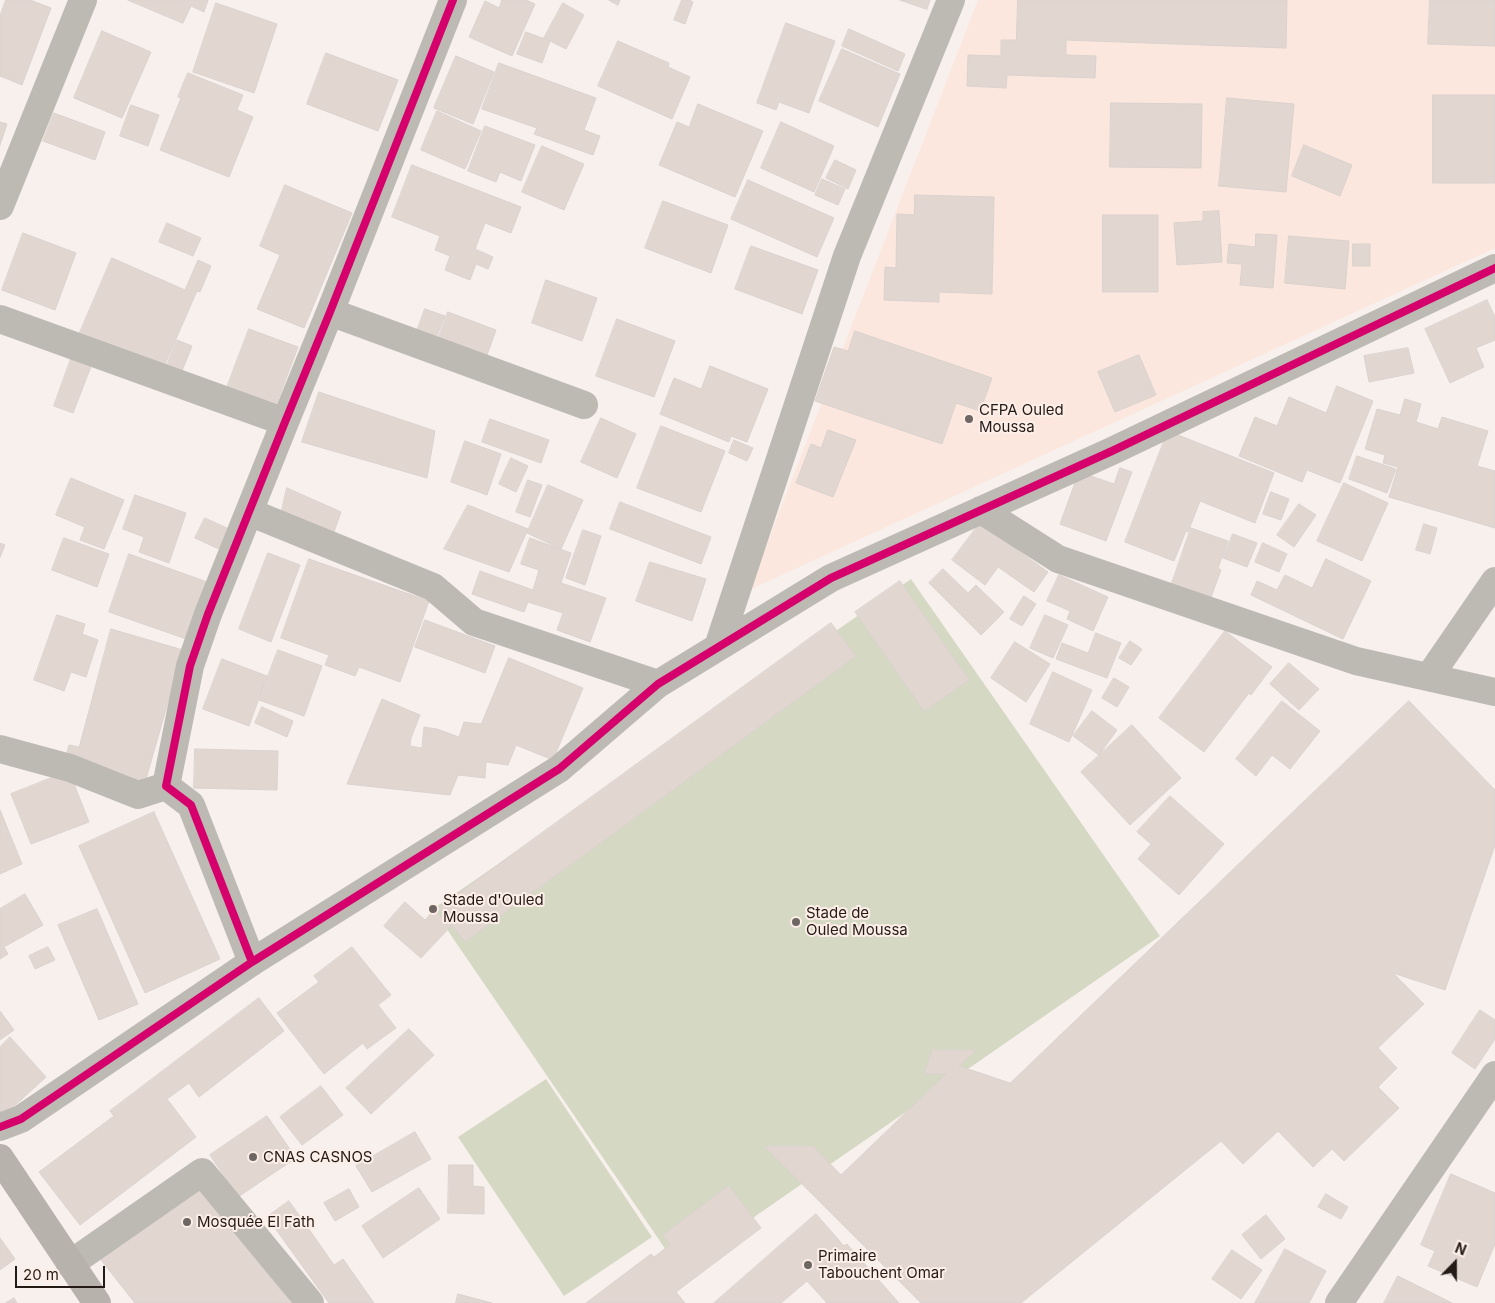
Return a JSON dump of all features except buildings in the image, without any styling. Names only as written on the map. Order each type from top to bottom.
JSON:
[{"type":"main road","points":[[0,1158],[97,1303]]},
{"type":"street","points":[[0,206],[83,0]]},
{"type":"street","points":[[166,786],[190,666],[208,614],[330,312],[452,0]]},
{"type":"street","points":[[718,647],[847,256],[950,0]]},
{"type":"street","points":[[0,1127],[21,1119],[252,962],[559,769],[658,684],[831,578],[1112,451],[1495,268]]},
{"type":"street","points":[[330,312],[584,405]]},
{"type":"street","points":[[0,319],[285,422]]},
{"type":"street","points":[[981,510],[1058,559],[1356,661],[1495,692]]},
{"type":"street","points":[[249,512],[433,587],[474,622],[658,684]]},
{"type":"street","points":[[1429,677],[1495,581]]},
{"type":"street","points":[[0,750],[70,768],[138,795],[166,786]]},
{"type":"street","points":[[166,786],[191,805],[252,962]]},
{"type":"street","points":[[1339,1303],[1495,1076]]},
{"type":"street","points":[[70,1264],[202,1172],[310,1303]]},
{"type":"shaded area","name":"CFPA Ouled Moussa","points":[[978,0],[1495,0],[1495,248],[749,590]]},
{"type":"green space","name":"Stade de Ouled Moussa","points":[[911,579],[1160,936],[679,1269],[433,909]]},
{"type":"green space","points":[[546,1079],[652,1237],[564,1296],[458,1137]]},
{"type":"cycle path","points":[[252,962],[191,805],[166,786],[190,666],[208,614],[453,0]]},
{"type":"cycle path","points":[[0,1127],[21,1119],[252,962],[559,769],[658,684],[831,578],[1112,451],[1495,268]]},
{"type":"place","name":"CFPA Ouled Moussa","points":[[969,419]]},
{"type":"place","name":"Stade d'Ouled Moussa","points":[[433,909]]},
{"type":"place","name":"Stade de Ouled Moussa","points":[[796,922]]},
{"type":"place","name":"CNAS CASNOS","points":[[253,1157]]},
{"type":"place","name":"Mosquée El Fath","points":[[187,1222]]},
{"type":"place","name":"Primaire Tabouchent Omar","points":[[808,1265]]}]
